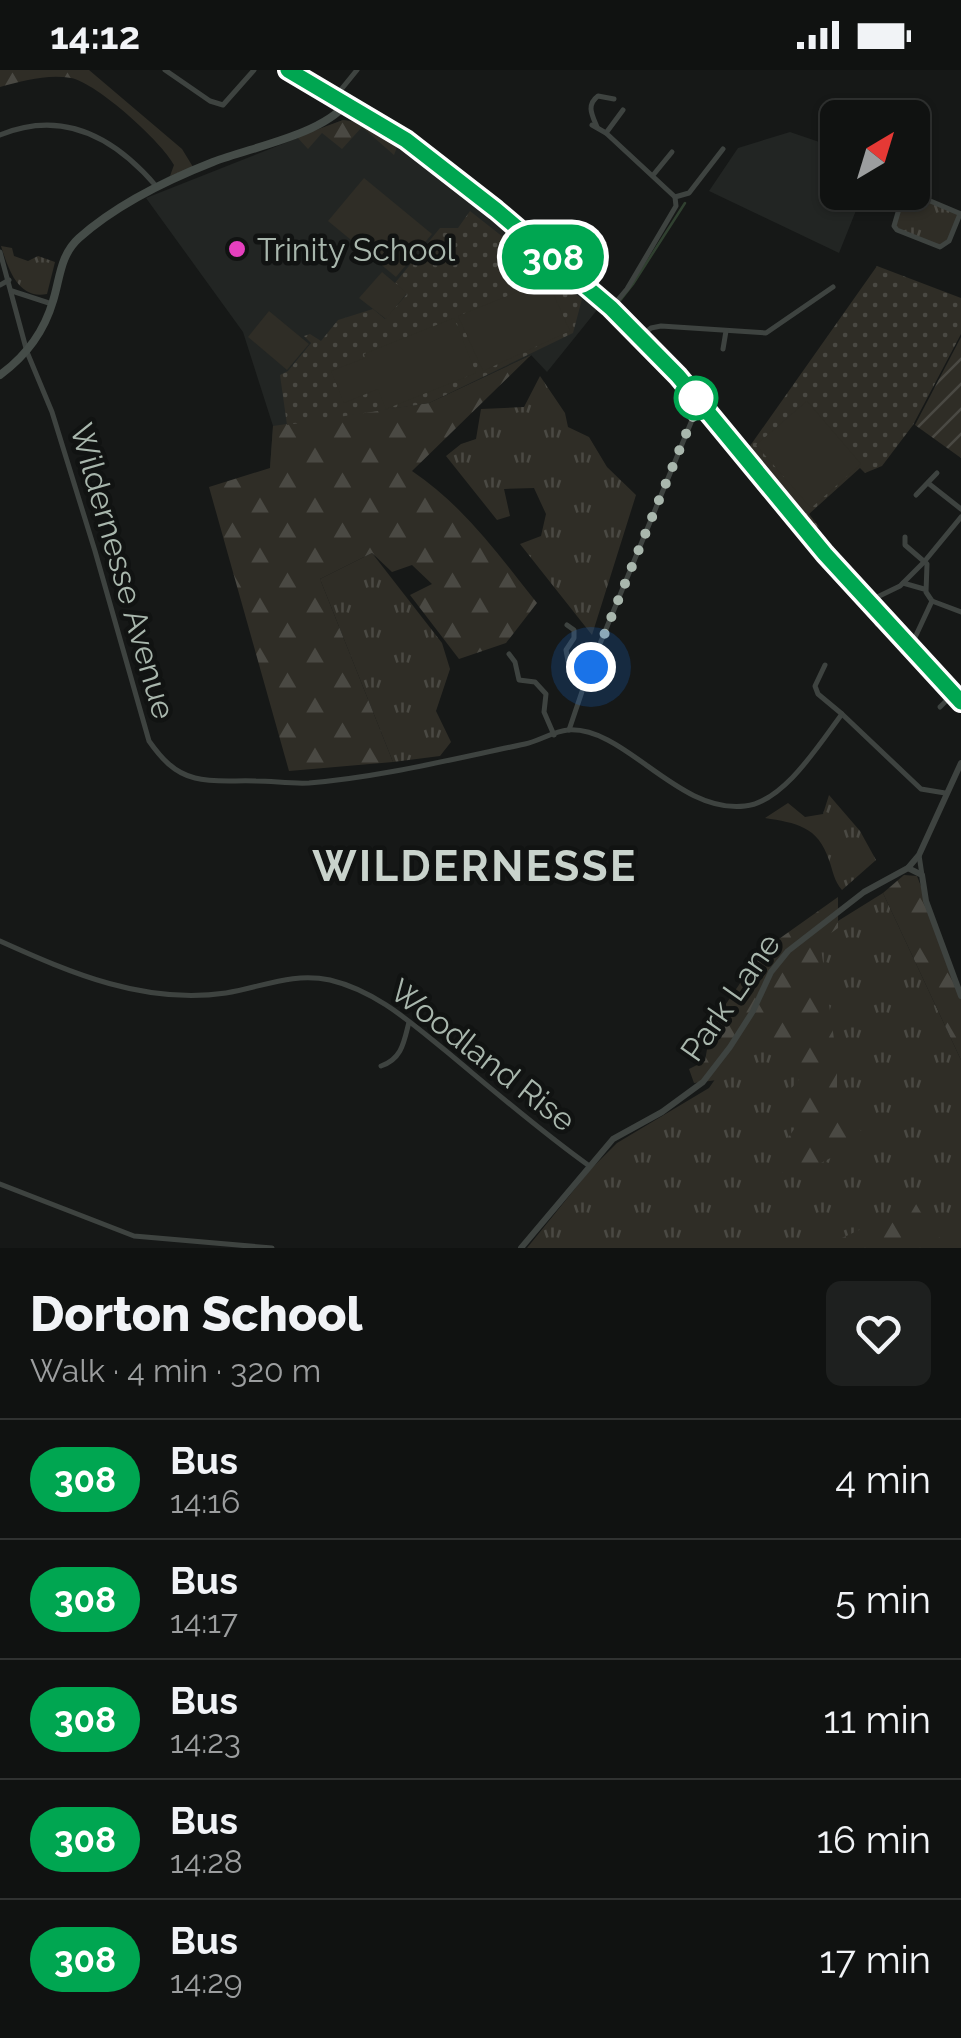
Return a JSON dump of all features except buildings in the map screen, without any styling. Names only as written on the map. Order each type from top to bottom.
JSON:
[{"type":"highway","points":[[288,70],[400,136],[478,195],[611,308],[699,402],[869,601],[880,620],[911,646],[957,698]]},
{"type":"main road","points":[[0,374],[27,352],[42,330],[65,257],[74,243],[158,188],[212,162],[329,119],[346,104]]},
{"type":"street","points":[[165,70],[210,101],[223,105],[254,70]]},
{"type":"street","points":[[335,97],[357,70]]},
{"type":"street","points":[[611,308],[627,289],[676,206],[675,196],[654,174],[594,126],[590,108],[593,100],[598,96],[614,99]]},
{"type":"street","points":[[606,133],[624,110]]},
{"type":"street","points":[[0,135],[27,126],[51,126],[97,136],[115,146],[158,188]]},
{"type":"street","points":[[675,196],[688,193],[723,148]]},
{"type":"street","points":[[654,174],[672,152]]},
{"type":"street","points":[[900,210],[894,226],[898,230],[940,247],[949,240],[960,214],[930,202]]},
{"type":"street","name":"Wildernesse Avenue","points":[[0,252],[27,352],[52,412],[149,741],[164,762],[194,778],[304,783],[419,766],[569,730]]},
{"type":"street","points":[[0,285],[9,280]]},
{"type":"street","points":[[640,337],[658,326],[770,332],[833,287]]},
{"type":"street","points":[[12,292],[53,304]]},
{"type":"street","points":[[724,349],[726,332]]},
{"type":"street","points":[[699,402],[590,668],[569,730],[620,748],[697,798],[718,806],[746,806],[762,802],[784,785],[842,714]]},
{"type":"street","points":[[916,495],[936,474]]},
{"type":"street","points":[[928,483],[961,510]]},
{"type":"street","points":[[869,601],[903,583],[961,517]]},
{"type":"street","points":[[905,537],[905,545],[924,562],[926,590],[932,601],[961,612]]},
{"type":"street","points":[[903,583],[926,590]]},
{"type":"street","points":[[911,646],[932,601]]},
{"type":"street","points":[[567,625],[574,630],[566,650],[568,660],[590,668]]},
{"type":"street","points":[[508,654],[516,662],[518,680],[535,682],[546,694],[544,712],[554,735]]},
{"type":"street","points":[[824,666],[815,686],[818,694],[921,788],[945,793]]},
{"type":"street","points":[[940,708],[957,698]]},
{"type":"street","name":"Park Lane","points":[[521,1248],[614,1139],[662,1112],[703,1082],[730,1048],[771,972],[788,951],[864,892],[908,868],[920,854],[961,763]]},
{"type":"street","points":[[920,854],[926,900],[961,996]]},
{"type":"street","points":[[908,868],[922,875]]},
{"type":"street","name":"Woodland Rise","points":[[0,940],[69,972],[126,990],[225,993],[289,977],[328,980],[378,999],[588,1165]]},
{"type":"street","points":[[381,1066],[394,1062],[409,1021]]},
{"type":"street","points":[[0,1184],[134,1236],[272,1248]]},
{"type":"shaded area","points":[[343,120],[365,123],[399,142],[601,305],[547,372],[531,355],[429,403],[270,468],[273,426],[243,332],[146,198]]},
{"type":"shaded area","points":[[790,132],[820,142],[820,210],[856,210],[839,253],[709,191],[738,148]]},
{"type":"green space","points":[[0,70],[89,70],[182,149],[193,167],[170,176],[174,165],[156,142],[112,102],[82,82],[53,77],[0,87]]},
{"type":"green space","points":[[343,120],[381,130],[397,147],[394,155],[362,127],[342,149],[322,133],[308,149],[297,137]]},
{"type":"green space","points":[[364,178],[432,234],[396,277],[328,221]]},
{"type":"green space","points":[[930,203],[960,214],[949,241],[940,247],[897,230],[898,210],[930,210]]},
{"type":"green space","points":[[470,211],[582,299],[573,333],[429,403],[287,425],[280,375],[311,343],[304,336],[310,334],[321,341],[338,320],[373,309],[385,319],[407,294],[395,283],[440,228],[458,228]]},
{"type":"green space","points":[[1,246],[12,248],[14,256],[28,261],[38,256],[55,262],[47,294],[37,295],[22,287]]},
{"type":"green space","points":[[877,266],[961,298],[961,334],[913,425],[882,466],[865,473],[860,468],[809,514],[819,527],[813,534],[745,453]]},
{"type":"green space","points":[[382,272],[407,293],[386,319],[359,298]]},
{"type":"green space","points":[[547,280],[570,331],[483,371],[458,316]]},
{"type":"green space","points":[[269,311],[309,344],[287,370],[248,337]]},
{"type":"green space","points":[[454,318],[476,373],[386,409],[378,389],[344,403],[331,371]]},
{"type":"green space","points":[[961,337],[961,458],[915,425]]},
{"type":"green space","points":[[531,355],[412,471],[464,515],[537,603],[506,643],[459,659],[410,595],[432,584],[412,565],[392,572],[372,553],[320,579],[393,762],[289,771],[209,487],[270,468],[273,426],[429,403]]},
{"type":"green space","points":[[540,376],[565,413],[568,427],[589,437],[607,467],[636,495],[592,635],[520,544],[541,536],[546,514],[534,488],[504,489],[510,516],[497,520],[446,456],[461,444],[476,439],[481,409],[524,407]]},
{"type":"green space","points":[[807,401],[861,464],[811,508],[756,445]]},
{"type":"green space","points":[[372,553],[442,643],[450,669],[436,711],[451,742],[440,756],[393,762],[320,579]]},
{"type":"green space","points":[[829,795],[860,831],[876,860],[842,890],[824,849],[812,833],[765,818],[788,803],[805,817],[823,814]]},
{"type":"green space","points":[[904,875],[917,876],[961,989],[961,1060],[883,893]]},
{"type":"green space","points":[[883,893],[961,1060],[961,1248],[527,1248],[617,1143],[709,1088],[817,934]]},
{"type":"green space","points":[[838,897],[838,928],[820,941],[837,1060],[837,1103],[868,1139],[811,1168],[761,1176],[802,1118],[779,1102],[804,1074],[794,1056],[760,1037],[717,1080],[694,1083],[689,1069],[705,1061],[711,1026],[762,951]]},
{"type":"green space","points":[[916,1204],[934,1235],[961,1248],[820,1248]]},
{"type":"waterway","points":[[615,307],[685,203]]},
{"type":"bus line","name":"308","points":[[288,70],[406,140],[572,272],[611,308],[678,376],[825,554],[961,702]]},
{"type":"place","name":"Trinity School","points":[[237,249]]},
{"type":"district","name":"WILDERNESSE","points":[[475,866]]},
{"type":"route","points":[[591,667],[699,402],[696,398]]}]
